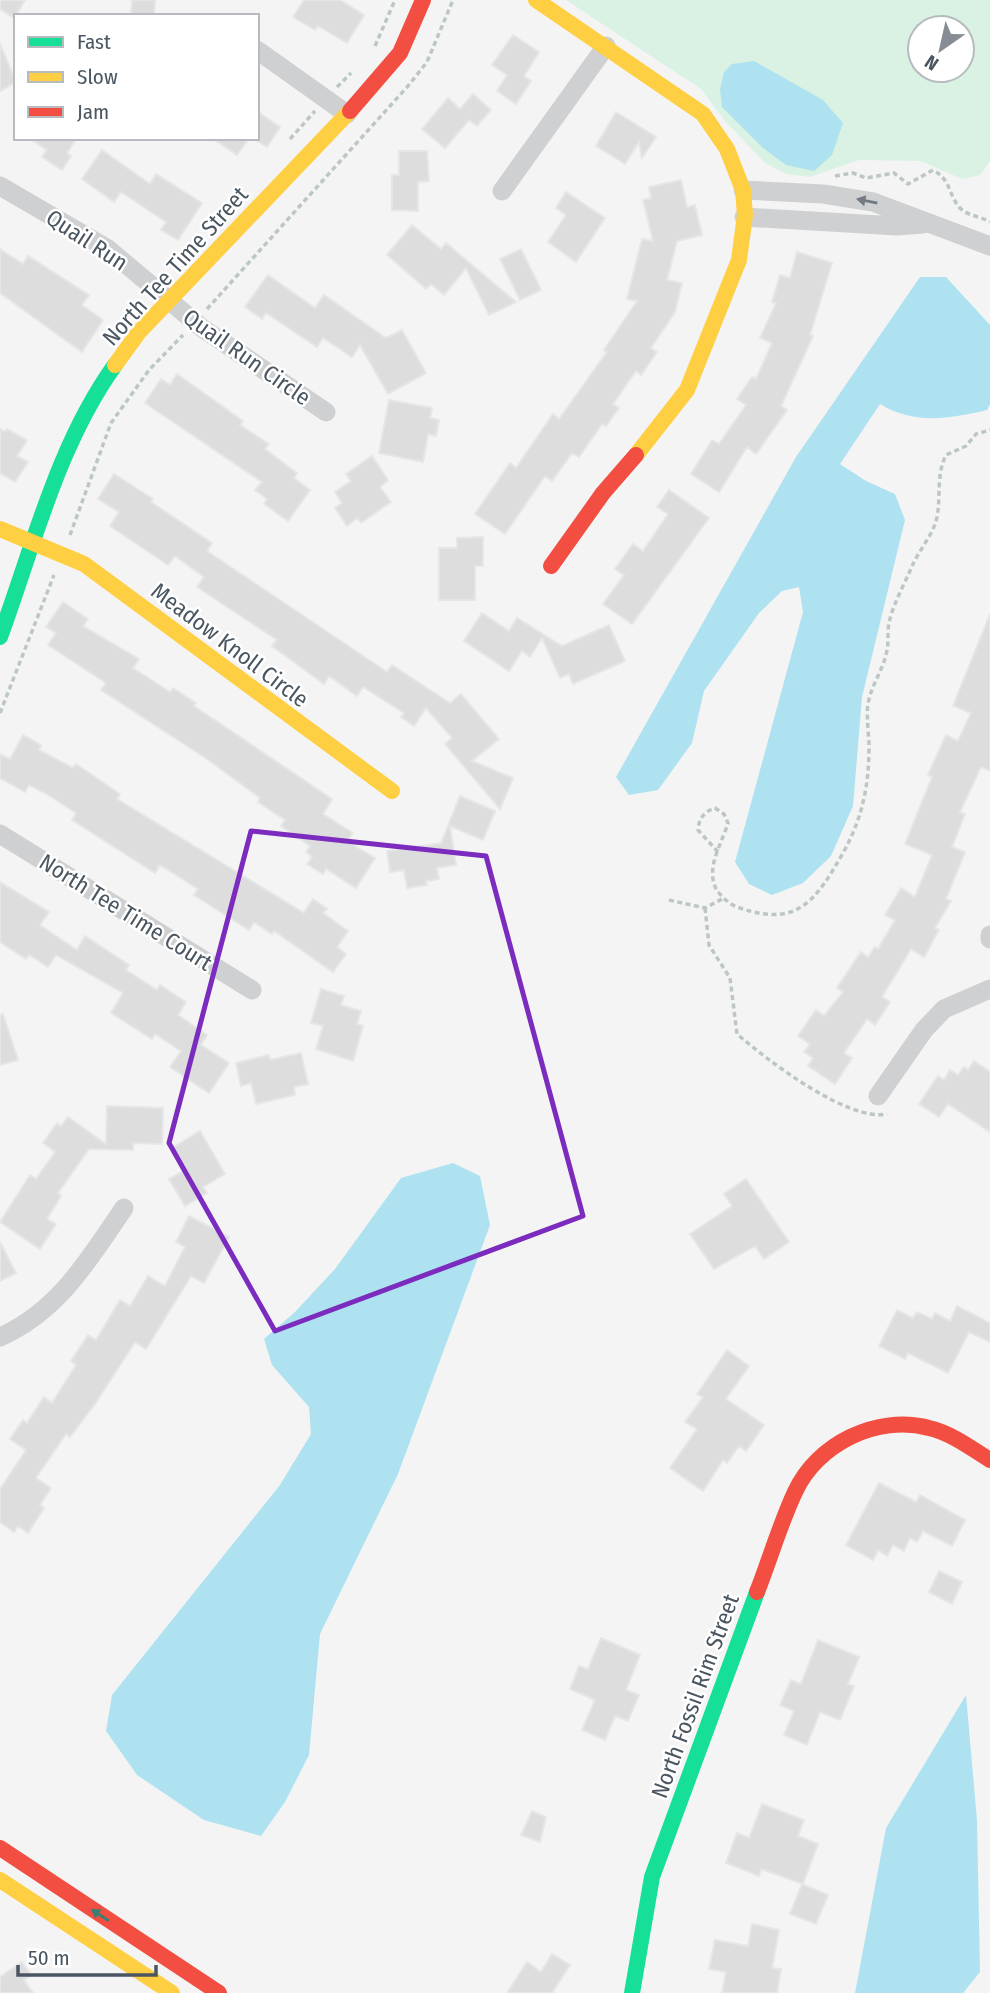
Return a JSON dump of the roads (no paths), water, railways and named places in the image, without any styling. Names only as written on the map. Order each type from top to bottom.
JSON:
[{"type":"street","name":"North Tee Time Street","points":[[0,637],[37,542],[58,476],[86,414],[112,369],[139,332],[347,114],[400,53],[423,0]]},
{"type":"street","points":[[536,0],[703,114],[727,149],[743,190],[744,217],[739,260],[687,390],[665,422],[603,493],[551,566]]},
{"type":"street","points":[[502,191],[607,46]]},
{"type":"street","points":[[259,51],[347,114]]},
{"type":"street","name":"Quail Run","points":[[0,186],[108,249],[170,301]]},
{"type":"street","points":[[743,190],[823,194],[873,202],[990,246]]},
{"type":"street","points":[[744,217],[897,226],[931,224]]},
{"type":"street","name":"Quail Run Circle","points":[[170,301],[202,328],[326,412]]},
{"type":"street","name":"Meadow Knoll Circle","points":[[0,529],[37,542],[84,564],[392,791]]},
{"type":"street","name":"North Tee Time Court","points":[[0,834],[252,990]]},
{"type":"street","points":[[878,1096],[924,1030],[944,1009],[990,989]]},
{"type":"street","points":[[0,1337],[33,1319],[57,1300],[74,1281],[124,1208]]},
{"type":"street","name":"North Fossil Rim Street","points":[[632,1993],[652,1877],[795,1491],[805,1471],[845,1437],[882,1427],[920,1425],[958,1441],[990,1460]]},
{"type":"street","points":[[0,1848],[219,1993]]},
{"type":"street","points":[[17,1860],[1,1882],[172,1993]]},
{"type":"water","points":[[754,61],[823,100],[843,123],[832,155],[814,171],[786,165],[763,148],[722,107],[720,89],[724,72],[732,64]]},
{"type":"water","points":[[920,277],[946,277],[990,325],[990,404],[987,410],[959,416],[919,418],[893,411],[880,404],[840,464],[866,481],[895,494],[905,520],[862,697],[853,806],[831,856],[803,883],[772,895],[749,884],[735,862],[803,612],[799,587],[782,591],[759,613],[704,691],[692,743],[658,790],[629,795],[616,777],[796,457]]},
{"type":"water","points":[[453,1163],[480,1176],[490,1225],[398,1474],[320,1634],[309,1755],[285,1802],[261,1836],[204,1820],[137,1775],[106,1731],[112,1695],[280,1485],[311,1434],[309,1407],[272,1365],[264,1339],[295,1312],[335,1269],[401,1178]]},
{"type":"water","points":[[966,1695],[977,1820],[980,1972],[963,1993],[855,1993],[886,1828]]}]
